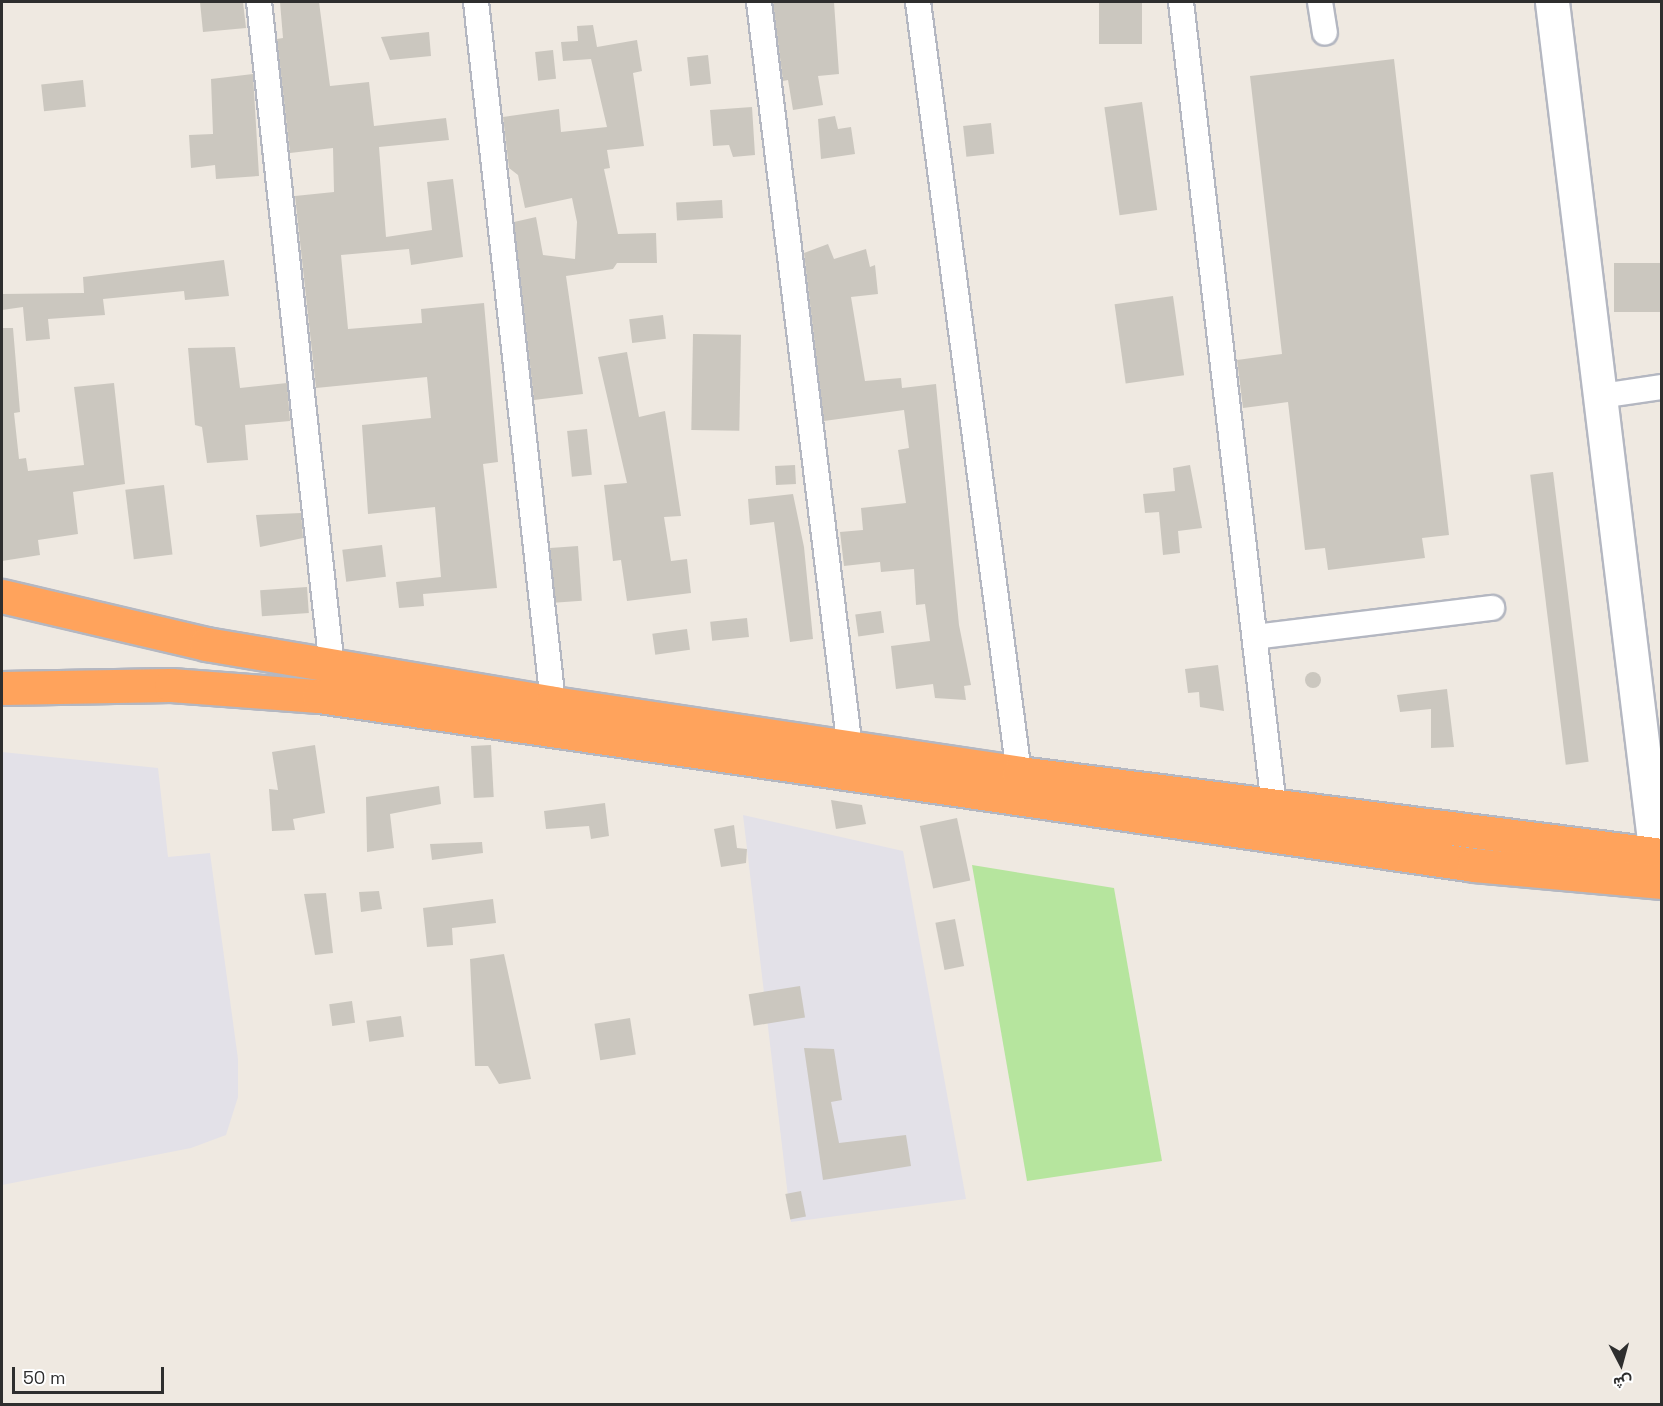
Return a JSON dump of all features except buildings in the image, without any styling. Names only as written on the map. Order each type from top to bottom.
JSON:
[{"type":"highway","points":[[2,596],[332,667],[553,704],[850,749],[1274,807],[1660,868]]},
{"type":"highway","points":[[2,688],[171,685],[319,696],[1474,865],[1660,868]]},
{"type":"street","points":[[259,2],[332,667]]},
{"type":"street","points":[[476,2],[553,704]]},
{"type":"street","points":[[759,2],[850,749]]},
{"type":"street","points":[[918,2],[1019,773]]},
{"type":"street","points":[[1181,2],[1274,807]]},
{"type":"street","points":[[1320,2],[1325,33]]},
{"type":"street","points":[[1552,2],[1660,868]]},
{"type":"street","points":[[1601,396],[1662,387]]},
{"type":"street","points":[[1255,637],[1492,608]]},
{"type":"shaded area","points":[[2,752],[158,768],[168,857],[210,853],[238,1059],[238,1097],[226,1135],[191,1148],[2,1185]]},
{"type":"shaded area","points":[[743,815],[903,851],[966,1199],[791,1222]]},
{"type":"green space","points":[[972,865],[1114,888],[1162,1161],[1027,1181]]}]
